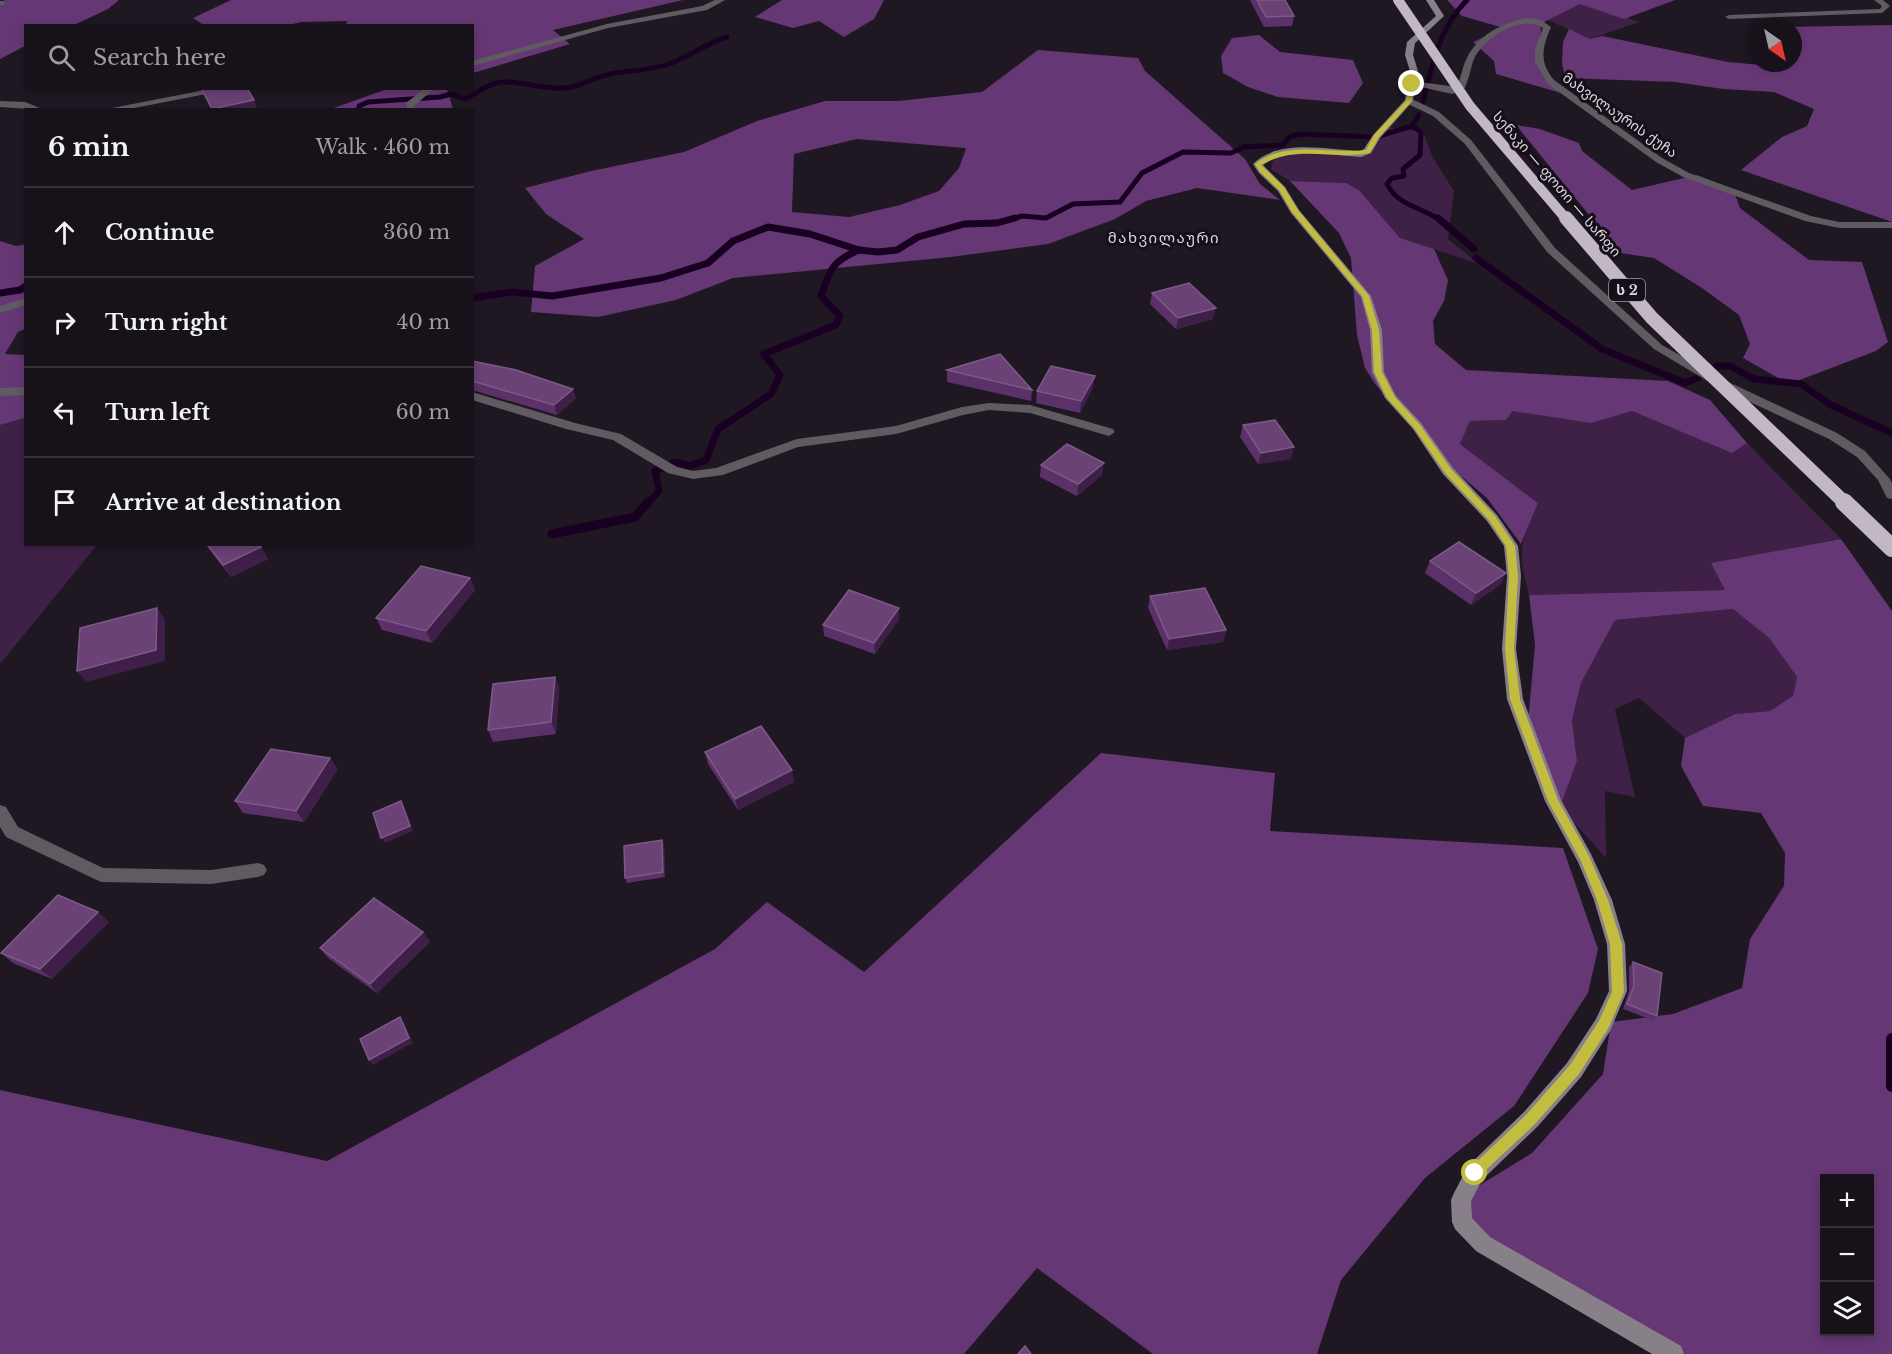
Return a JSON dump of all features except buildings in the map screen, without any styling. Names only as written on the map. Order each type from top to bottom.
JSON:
[{"type":"highway","name":"სენაკი — ფოთი — სარფი","points":[[1398,0],[1470,106],[1652,318],[1892,548]]},
{"type":"street","points":[[474,63],[607,26],[704,8],[721,0]]},
{"type":"street","points":[[1430,0],[1440,16],[1412,42],[1409,55],[1414,71],[1414,90],[1376,137],[1368,152],[1351,154],[1317,151],[1291,152],[1274,154],[1258,164],[1262,171],[1282,189],[1295,211],[1366,296],[1376,330],[1378,372],[1391,398],[1417,426],[1448,471],[1492,518],[1511,546],[1514,576],[1509,649],[1515,699],[1553,801],[1585,859],[1603,900],[1616,944],[1618,992],[1603,1025],[1574,1070],[1531,1119],[1475,1173],[1461,1200],[1462,1222],[1483,1244],[1673,1354]]},
{"type":"street","points":[[1729,17],[1882,10],[1886,6],[1878,0]]},
{"type":"street","name":"მახვილაურის ქუჩა","points":[[1414,90],[1460,89],[1471,57],[1479,46],[1518,21],[1534,21],[1547,27],[1538,49],[1538,62],[1542,72],[1551,82],[1672,169],[1809,219],[1839,225],[1892,225]]},
{"type":"street","points":[[474,69],[508,54]]},
{"type":"street","points":[[118,108],[221,90]]},
{"type":"street","points":[[411,108],[410,105],[429,90]]},
{"type":"street","points":[[1414,90],[1436,114],[1468,142],[1551,250],[1658,347],[1718,382],[1833,436],[1861,454],[1883,478],[1892,495]]},
{"type":"street","points":[[0,104],[25,105],[35,108]]},
{"type":"street","points":[[0,310],[24,302]]},
{"type":"street","points":[[0,392],[24,391]]},
{"type":"street","points":[[474,397],[518,408],[565,425],[618,438],[644,450],[670,470],[696,476],[712,473],[798,443],[895,430],[972,410],[1002,406],[1030,409],[1109,432]]},
{"type":"street","points":[[0,812],[12,832],[101,875],[211,877],[258,870]]},
{"type":"shaded area","points":[[5,0],[119,0],[108,9],[76,24],[24,24],[24,47],[0,59],[0,2]]},
{"type":"shaded area","points":[[231,0],[683,0],[553,30],[570,44],[474,73],[474,24],[346,24],[347,21],[293,24],[202,24],[193,18]]},
{"type":"shaded area","points":[[782,0],[884,0],[874,19],[844,37],[819,21],[793,28],[755,17]]},
{"type":"shaded area","points":[[1447,0],[1675,0],[1624,19],[1580,4],[1540,24],[1540,60],[1547,75],[1561,93],[1496,74],[1494,61],[1473,42],[1504,28],[1462,16]]},
{"type":"shaded area","points":[[1582,0],[1639,22],[1590,39],[1526,10]]},
{"type":"shaded area","points":[[1892,25],[1892,222],[1741,170],[1782,137],[1807,126],[1814,109],[1774,92],[1723,89],[1675,82],[1565,78],[1562,63],[1563,42],[1569,29],[1590,39],[1602,36],[1728,62],[1748,64],[1748,72],[1802,72],[1802,27]]},
{"type":"shaded area","points":[[1259,35],[1280,52],[1353,60],[1363,83],[1349,103],[1278,97],[1248,87],[1223,73],[1221,56],[1232,38]]},
{"type":"shaded area","points":[[1038,50],[1138,58],[1145,71],[1245,159],[1260,184],[1280,200],[1197,188],[1146,201],[1115,219],[1048,244],[951,257],[733,278],[676,300],[598,317],[531,312],[535,266],[584,239],[546,214],[525,188],[591,171],[684,152],[757,121],[825,101],[898,101],[982,92]],"holes":[[[857,139],[965,148],[959,168],[939,191],[900,205],[849,217],[792,212],[794,154]]]},
{"type":"shaded area","points":[[384,90],[447,90],[453,108],[334,108]]},
{"type":"shaded area","points":[[1516,125],[1540,129],[1579,143],[1582,151],[1632,190],[1697,175],[1733,189],[1740,208],[1809,260],[1862,262],[1888,342],[1876,351],[1789,384],[1743,358],[1750,344],[1739,315],[1702,288],[1654,258],[1620,253]]},
{"type":"shaded area","points":[[1387,127],[1423,132],[1433,158],[1454,191],[1448,239],[1479,264],[1400,238],[1359,190],[1346,183],[1290,181],[1271,169],[1273,160],[1305,152],[1328,151],[1361,154]]},
{"type":"shaded area","points":[[1290,181],[1346,183],[1359,190],[1400,238],[1434,249],[1448,280],[1444,301],[1433,321],[1435,344],[1466,370],[1668,381],[1710,400],[1747,443],[1732,453],[1632,411],[1591,423],[1512,411],[1506,420],[1470,421],[1460,444],[1538,503],[1521,544],[1487,498],[1448,465],[1375,384],[1365,368],[1357,335],[1351,258],[1339,233]]},
{"type":"shaded area","points":[[0,241],[16,246],[24,244],[24,329],[18,332],[5,354],[24,355],[24,418],[0,425]]},
{"type":"shaded area","points":[[1511,411],[1591,422],[1632,411],[1732,452],[1747,443],[1841,539],[1712,563],[1726,590],[1529,595],[1523,567],[1522,548],[1538,503],[1460,444],[1470,421],[1506,420]]},
{"type":"shaded area","points":[[24,418],[24,546],[96,546],[0,664],[0,425]]},
{"type":"shaded area","points":[[1841,539],[1892,611],[1892,1354],[1673,1354],[1462,1222],[1457,1199],[1532,1153],[1603,1074],[1611,1022],[1673,1014],[1742,988],[1750,939],[1784,886],[1785,853],[1761,813],[1703,806],[1681,766],[1685,738],[1735,714],[1770,711],[1793,696],[1797,677],[1769,638],[1733,609],[1615,620],[1581,683],[1572,720],[1577,761],[1560,807],[1527,733],[1535,645],[1529,595],[1725,590],[1711,563]]},
{"type":"shaded area","points":[[1733,609],[1769,638],[1797,677],[1794,696],[1770,711],[1735,714],[1685,738],[1639,698],[1615,709],[1635,797],[1605,791],[1606,858],[1560,807],[1577,761],[1572,720],[1581,683],[1615,620]]},
{"type":"shaded area","points":[[1101,753],[1275,773],[1270,831],[1563,848],[1598,949],[1588,993],[1514,1106],[1425,1178],[1341,1280],[1317,1354],[1153,1354],[1037,1268],[964,1354],[0,1354],[0,1090],[327,1161],[715,949],[767,902],[864,972]]},
{"type":"waterway","points":[[1423,102],[1433,61],[1443,35],[1457,11],[1467,0]]},
{"type":"waterway","points":[[359,108],[368,102],[440,97],[451,94],[465,99],[487,86],[502,82],[567,88],[610,74],[669,64],[727,37]]},
{"type":"waterway","points":[[1412,126],[1419,115]]},
{"type":"waterway","points":[[1009,220],[1022,216],[1046,218],[1073,204],[1120,202],[1142,173],[1183,152],[1231,153],[1244,147],[1283,145],[1289,137],[1300,134],[1376,137],[1412,126]]},
{"type":"waterway","points":[[1412,126],[1421,132],[1420,155],[1403,169],[1404,176],[1392,178],[1387,184],[1404,202],[1440,220]]},
{"type":"waterway","points":[[859,250],[878,252],[897,250],[918,237],[964,224],[997,223],[1015,218]]},
{"type":"waterway","points":[[1438,218],[1474,249]]},
{"type":"waterway","points":[[474,298],[512,292],[552,296],[661,278],[708,263],[733,241],[768,227],[810,234],[859,250]]},
{"type":"waterway","points":[[647,504],[659,491],[655,471],[675,462],[690,466],[706,460],[718,429],[771,394],[780,375],[764,354],[836,325],[840,316],[821,296],[833,267],[843,258],[859,250]]},
{"type":"waterway","points":[[1476,258],[1602,349],[1685,383],[1698,378]]},
{"type":"waterway","points":[[0,293],[24,287]]},
{"type":"waterway","points":[[1713,369],[1717,366],[1730,366],[1754,379],[1801,384],[1831,405],[1892,433]]},
{"type":"waterway","points":[[552,534],[635,517],[648,502]]},
{"type":"waterway","points":[[1892,1039],[1892,1086]]},
{"type":"district","name":"მახვილაური","points":[[1164,237]]},
{"type":"route","points":[[1412,84],[1409,101],[1376,137],[1368,152],[1351,154],[1317,151],[1291,152],[1274,154],[1258,164],[1262,171],[1282,189],[1295,211],[1366,296],[1376,330],[1378,372],[1391,398],[1417,426],[1448,471],[1492,518],[1511,546],[1514,576],[1509,649],[1515,699],[1553,801],[1585,859],[1603,900],[1616,944],[1618,992],[1603,1025],[1574,1070],[1531,1119],[1475,1173]]}]
